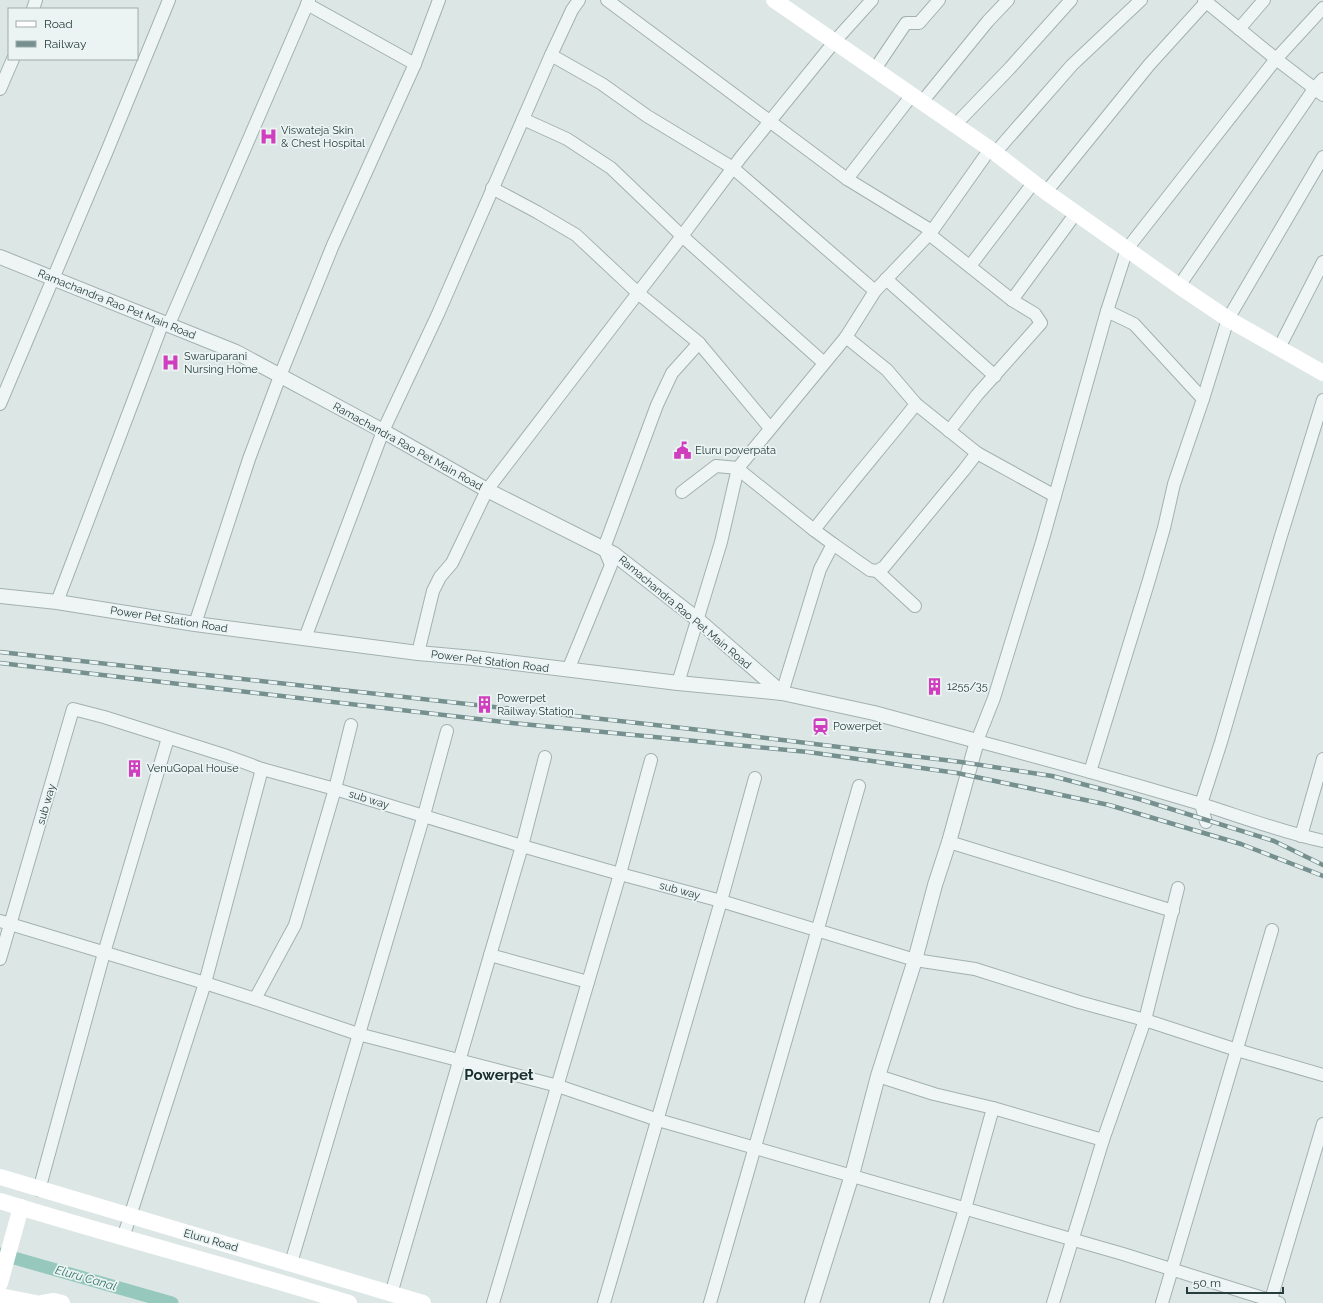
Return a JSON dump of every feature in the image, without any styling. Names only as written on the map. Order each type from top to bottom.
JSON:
[{"type":"main road","points":[[774,0],[956,125],[1127,250],[1179,286],[1228,319],[1323,373]]},
{"type":"main road","name":"Eluru Road","points":[[0,1178],[423,1303]]},
{"type":"main road","name":"Eluru Road","points":[[0,1201],[123,1238],[285,1283],[349,1303]]},
{"type":"main road","points":[[0,1283],[20,1207]]},
{"type":"main road","points":[[0,1296],[36,1303]]},
{"type":"main road","points":[[42,1303],[54,1301],[62,1303]]},
{"type":"street","points":[[0,404],[169,0]]},
{"type":"street","points":[[195,624],[249,459],[280,376],[333,245],[415,64],[439,0]]},
{"type":"street","points":[[305,638],[384,431],[438,314],[551,55],[572,10],[579,0]]},
{"type":"street","points":[[606,0],[847,179],[931,233],[1012,300],[1035,314],[1041,323],[994,376],[949,431]]},
{"type":"street","points":[[418,653],[433,591],[440,577],[452,564],[487,490],[733,168],[835,42],[872,0]]},
{"type":"street","points":[[875,69],[906,23],[919,23],[940,0]]},
{"type":"street","points":[[847,179],[917,99],[1008,0]]},
{"type":"street","points":[[956,125],[1071,0]]},
{"type":"street","points":[[678,683],[721,542],[738,469],[846,337],[875,291],[931,233],[992,151],[1072,65],[1141,0]]},
{"type":"street","points":[[1239,29],[1264,0]]},
{"type":"street","points":[[970,266],[1206,1],[1318,92]]},
{"type":"street","points":[[57,602],[166,323],[308,2],[415,64]]},
{"type":"street","points":[[812,1303],[852,1175],[878,1076],[915,960],[977,741],[994,698],[1055,496],[1107,311],[1127,250],[1276,59],[1323,8]]},
{"type":"street","points":[[551,55],[602,84],[647,116],[733,168],[875,291]]},
{"type":"street","points":[[0,90],[13,60]]},
{"type":"street","points":[[1179,286],[1318,92],[1323,79]]},
{"type":"street","points":[[523,119],[567,139],[611,168],[682,236],[824,363]]},
{"type":"street","points":[[1090,772],[1151,573],[1174,484],[1228,319],[1323,156]]},
{"type":"street","points":[[492,188],[576,235],[638,293],[698,344],[770,428]]},
{"type":"street","points":[[1012,300],[1076,213]]},
{"type":"street","name":"Ramachandra Rao Pet Main Road","points":[[0,257],[236,352],[384,431],[487,490],[604,548],[614,554],[697,619],[782,693]]},
{"type":"street","points":[[1279,348],[1323,262]]},
{"type":"street","points":[[886,279],[994,376]]},
{"type":"street","points":[[1107,311],[1134,324],[1203,399]]},
{"type":"street","points":[[846,337],[887,370],[916,404],[976,453],[1055,496]]},
{"type":"street","points":[[568,670],[611,565],[604,548],[657,405],[672,373],[698,344]]},
{"type":"street","points":[[1206,822],[1201,804],[1323,400]]},
{"type":"street","points":[[814,530],[916,404]]},
{"type":"street","points":[[877,571],[884,567],[964,470],[976,453]]},
{"type":"street","points":[[682,492],[716,466],[738,469],[833,544],[870,570],[877,571],[915,606]]},
{"type":"street","points":[[782,693],[820,569],[833,544]]},
{"type":"street","name":"Power Pet Station Road","points":[[0,596],[57,602],[195,624],[418,653],[678,683],[782,693],[874,714],[977,741]]},
{"type":"street","name":"sub way","points":[[0,959],[5,923],[73,709],[104,717],[227,756],[262,769],[424,815],[522,846],[721,901],[915,960],[975,969],[1079,1002],[1145,1020],[1237,1050],[1323,1075]]},
{"type":"street","points":[[256,999],[295,925],[335,789],[351,725]]},
{"type":"street","points":[[291,1263],[424,815],[447,731]]},
{"type":"street","points":[[39,1190],[104,953],[168,738]]},
{"type":"street","points":[[977,741],[1201,804],[1301,836],[1323,841]]},
{"type":"street","points":[[391,1294],[522,846],[545,757]]},
{"type":"street","points":[[1301,836],[1323,759]]},
{"type":"street","points":[[493,1303],[620,874],[651,760]]},
{"type":"street","points":[[123,1238],[205,983],[262,769]]},
{"type":"street","points":[[604,1303],[721,901],[754,778]]},
{"type":"street","points":[[710,1303],[859,786]]},
{"type":"street","points":[[949,842],[1173,911]]},
{"type":"street","points":[[1054,1303],[1103,1140],[1145,1020],[1178,888]]},
{"type":"street","points":[[5,923],[256,999],[358,1034],[558,1086],[658,1120],[852,1175],[964,1209],[1073,1239],[1273,1302],[1323,1124]]},
{"type":"street","points":[[1162,1303],[1272,930]]},
{"type":"street","points":[[490,954],[588,982]]},
{"type":"street","points":[[878,1076],[934,1094],[993,1108],[1103,1140]]},
{"type":"street","points":[[936,1303],[993,1108]]},
{"type":"waterway","name":"Eluru Canal","points":[[0,1254],[172,1303]]},
{"type":"railway","points":[[0,652],[709,731],[961,762],[1052,776],[1139,799],[1274,841],[1323,865]]},
{"type":"railway","points":[[0,663],[512,723],[808,752],[957,773],[1109,805],[1241,844],[1323,876]]},
{"type":"place","name":"Viswateja Skin & Chest Hospital","points":[[268,136]]},
{"type":"place","name":"Swaruparani Nursing Home","points":[[171,362]]},
{"type":"place","name":"Eluru poverpata","points":[[682,450]]},
{"type":"place","name":"1255/35","points":[[934,686]]},
{"type":"place","name":"Powerpet Railway Station","points":[[484,704]]},
{"type":"place","name":"Powerpet","points":[[820,726]]},
{"type":"place","name":"VenuGopal House","points":[[134,768]]},
{"type":"district","name":"Powerpet","points":[[499,1075]]}]
